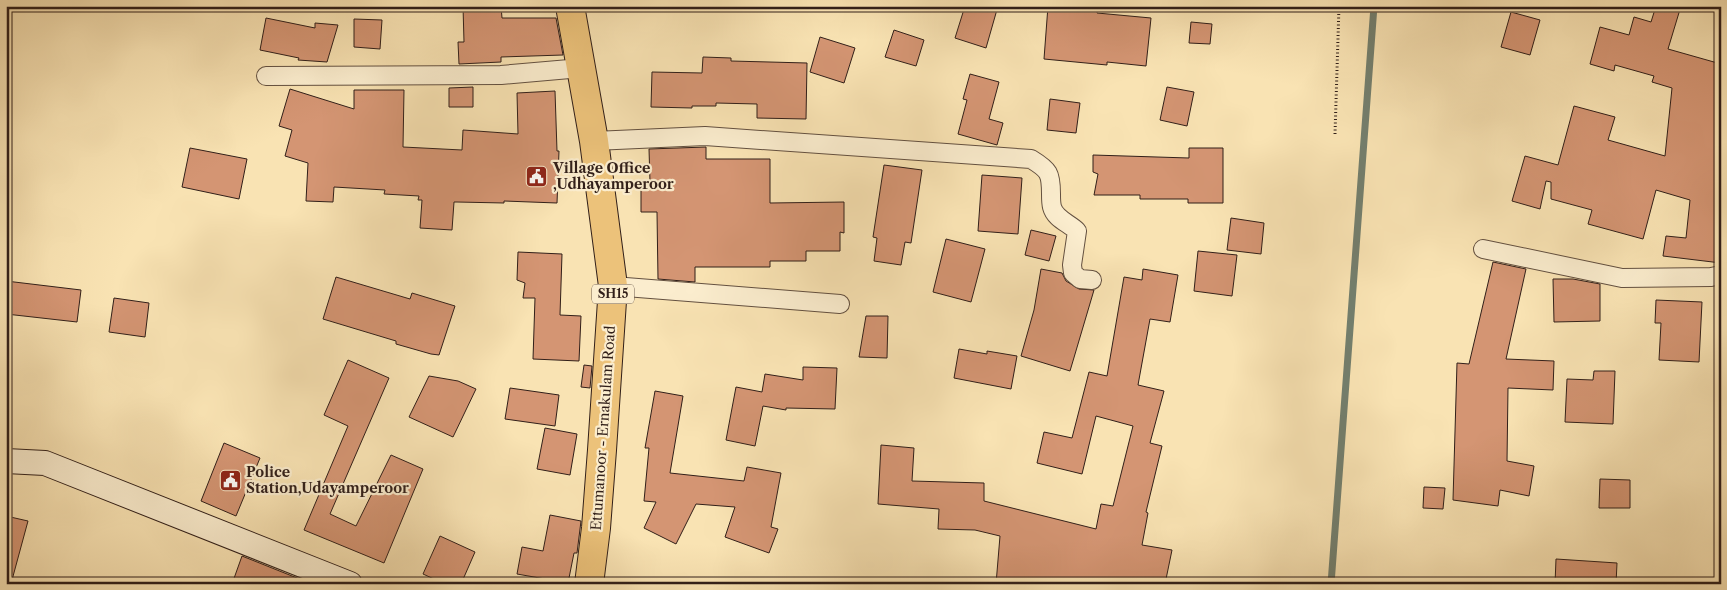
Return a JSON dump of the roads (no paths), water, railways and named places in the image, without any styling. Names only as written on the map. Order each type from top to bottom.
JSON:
[{"type":"main road","name":"Ettumanoor - Ernakulam Road","points":[[570,6],[594,141],[613,286],[602,460],[589,584]]},
{"type":"street","points":[[266,76],[501,75],[581,68]]},
{"type":"street","points":[[594,141],[706,136],[1031,159],[1042,166],[1051,177],[1052,207],[1057,217],[1071,224],[1078,231],[1072,265],[1073,273],[1080,279],[1092,280]]},
{"type":"street","points":[[1483,249],[1622,278],[1711,277],[1721,275]]},
{"type":"street","points":[[613,286],[840,304]]},
{"type":"street","points":[[6,461],[45,463],[350,584]]},
{"type":"waterway","points":[[1331,584],[1374,6]]},
{"type":"place","name":"Village Office ,Udhayamperoor","points":[[537,176]]},
{"type":"place","name":"Police Station,Udayamperoor","points":[[230,480]]}]
